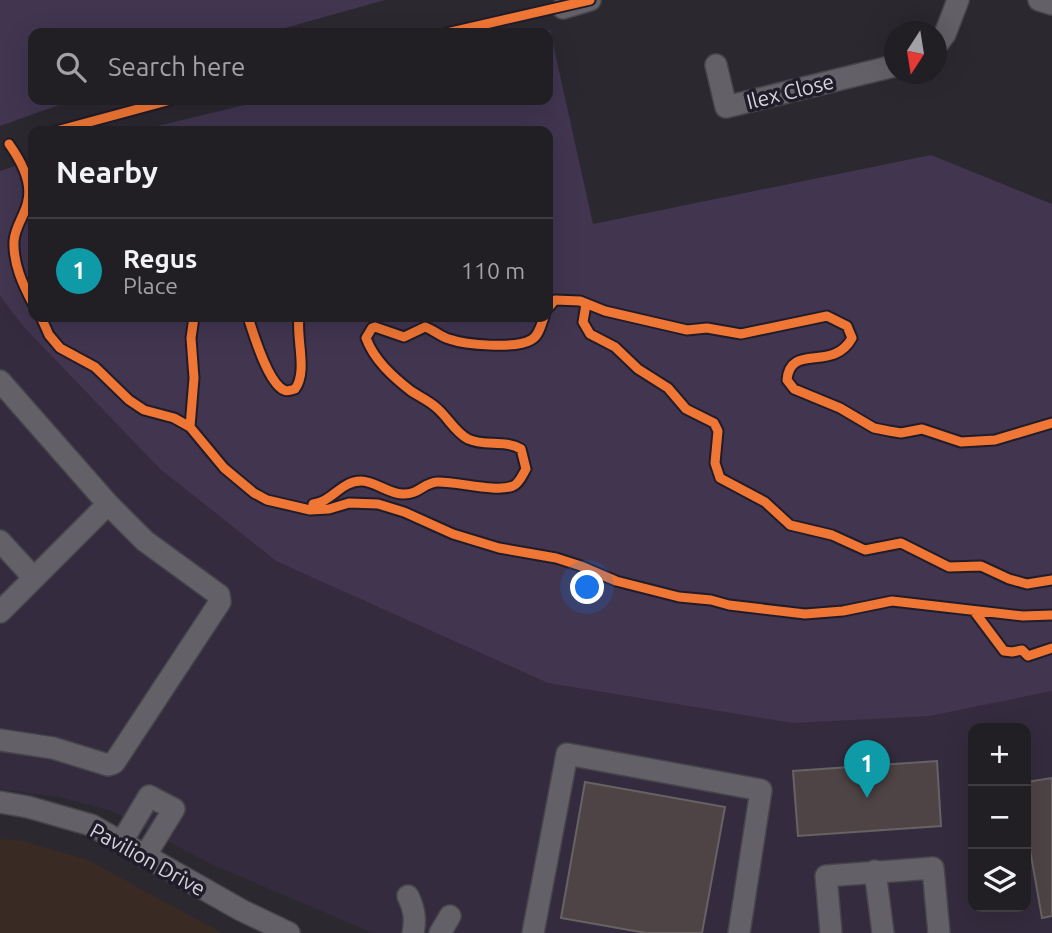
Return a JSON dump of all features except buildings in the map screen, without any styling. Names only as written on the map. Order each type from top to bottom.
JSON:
[{"type":"street","points":[[563,8],[590,0]]},
{"type":"street","points":[[947,29],[958,0]]},
{"type":"street","points":[[1039,0],[1052,4]]},
{"type":"street","name":"Ilex Close","points":[[716,65],[726,107],[884,68]]},
{"type":"street","points":[[0,381],[108,504],[145,541],[219,595],[220,601],[114,763],[108,765],[53,748],[0,740]]},
{"type":"street","points":[[0,612],[108,504]]},
{"type":"street","points":[[0,541],[34,578]]},
{"type":"street","points":[[533,933],[567,754],[761,790],[739,933]]},
{"type":"street","points":[[121,843],[149,796],[174,809],[145,856]]},
{"type":"street","name":"Pavilion Drive","points":[[0,802],[91,825],[145,856],[249,924],[281,931]]},
{"type":"street","points":[[831,933],[825,876],[933,868],[939,933]]},
{"type":"street","points":[[875,871],[883,933]]},
{"type":"street","points":[[408,896],[416,920],[413,933]]},
{"type":"shaded area","points":[[0,0],[385,0],[285,28],[28,28],[28,105],[59,105],[0,126]]},
{"type":"shaded area","points":[[553,44],[593,224],[931,155],[1052,204],[1052,691],[930,716],[793,723],[548,683],[276,561],[160,469],[23,326],[0,296],[0,171],[28,162],[28,322],[553,322],[553,126],[158,126],[244,105],[553,105]]},
{"type":"shaded area","points":[[0,296],[24,326],[160,469],[276,561],[930,716],[1052,691],[1052,933],[373,933],[209,863],[112,811],[60,797],[0,789]]},
{"type":"shaded area","points":[[0,839],[23,841],[88,860],[222,933],[0,933]]},
{"type":"cycle path","points":[[469,28],[590,0]]},
{"type":"cycle path","points":[[75,126],[152,105]]},
{"type":"cycle path","points":[[9,144],[28,185]]},
{"type":"cycle path","points":[[28,200],[14,241],[19,274],[28,293]]},
{"type":"cycle path","points":[[553,302],[555,300],[580,301],[605,311],[687,330],[707,328],[741,334],[827,316],[847,326],[852,338],[844,348],[834,354],[796,362],[790,369],[787,380],[794,389],[840,408],[874,428],[901,433],[922,429],[961,442],[995,440],[1052,423]]},
{"type":"cycle path","points":[[586,304],[583,322],[590,334],[615,347],[638,369],[668,388],[686,409],[714,423],[718,431],[715,463],[720,478],[765,502],[790,525],[832,535],[865,550],[901,543],[949,567],[981,566],[1027,584],[1052,580]]},
{"type":"cycle path","points":[[43,322],[49,335],[60,348],[95,367],[129,400],[144,410],[174,418],[190,427],[224,468],[254,493],[267,500],[310,510],[329,509],[349,503],[378,504],[404,512],[453,534],[499,548],[556,558],[616,581],[679,597],[729,605],[805,614],[843,611],[892,601],[1023,616],[1052,615]]},
{"type":"cycle path","points":[[190,427],[194,378],[191,338],[193,322]]},
{"type":"cycle path","points":[[250,322],[272,378],[278,386],[287,391],[295,389],[301,374],[298,322]]},
{"type":"cycle path","points":[[313,504],[326,500],[348,484],[361,481],[402,494],[413,493],[437,482],[486,488],[515,485],[526,469],[521,449],[508,444],[481,443],[463,436],[435,406],[391,374],[374,354],[366,338],[375,327],[404,337],[425,327],[457,341],[490,345],[514,344],[534,338],[542,322]]},
{"type":"cycle path","points":[[974,611],[1004,651],[1022,650],[1028,656],[1052,648]]},
{"type":"place","name":"Regus","points":[[867,798]]}]
